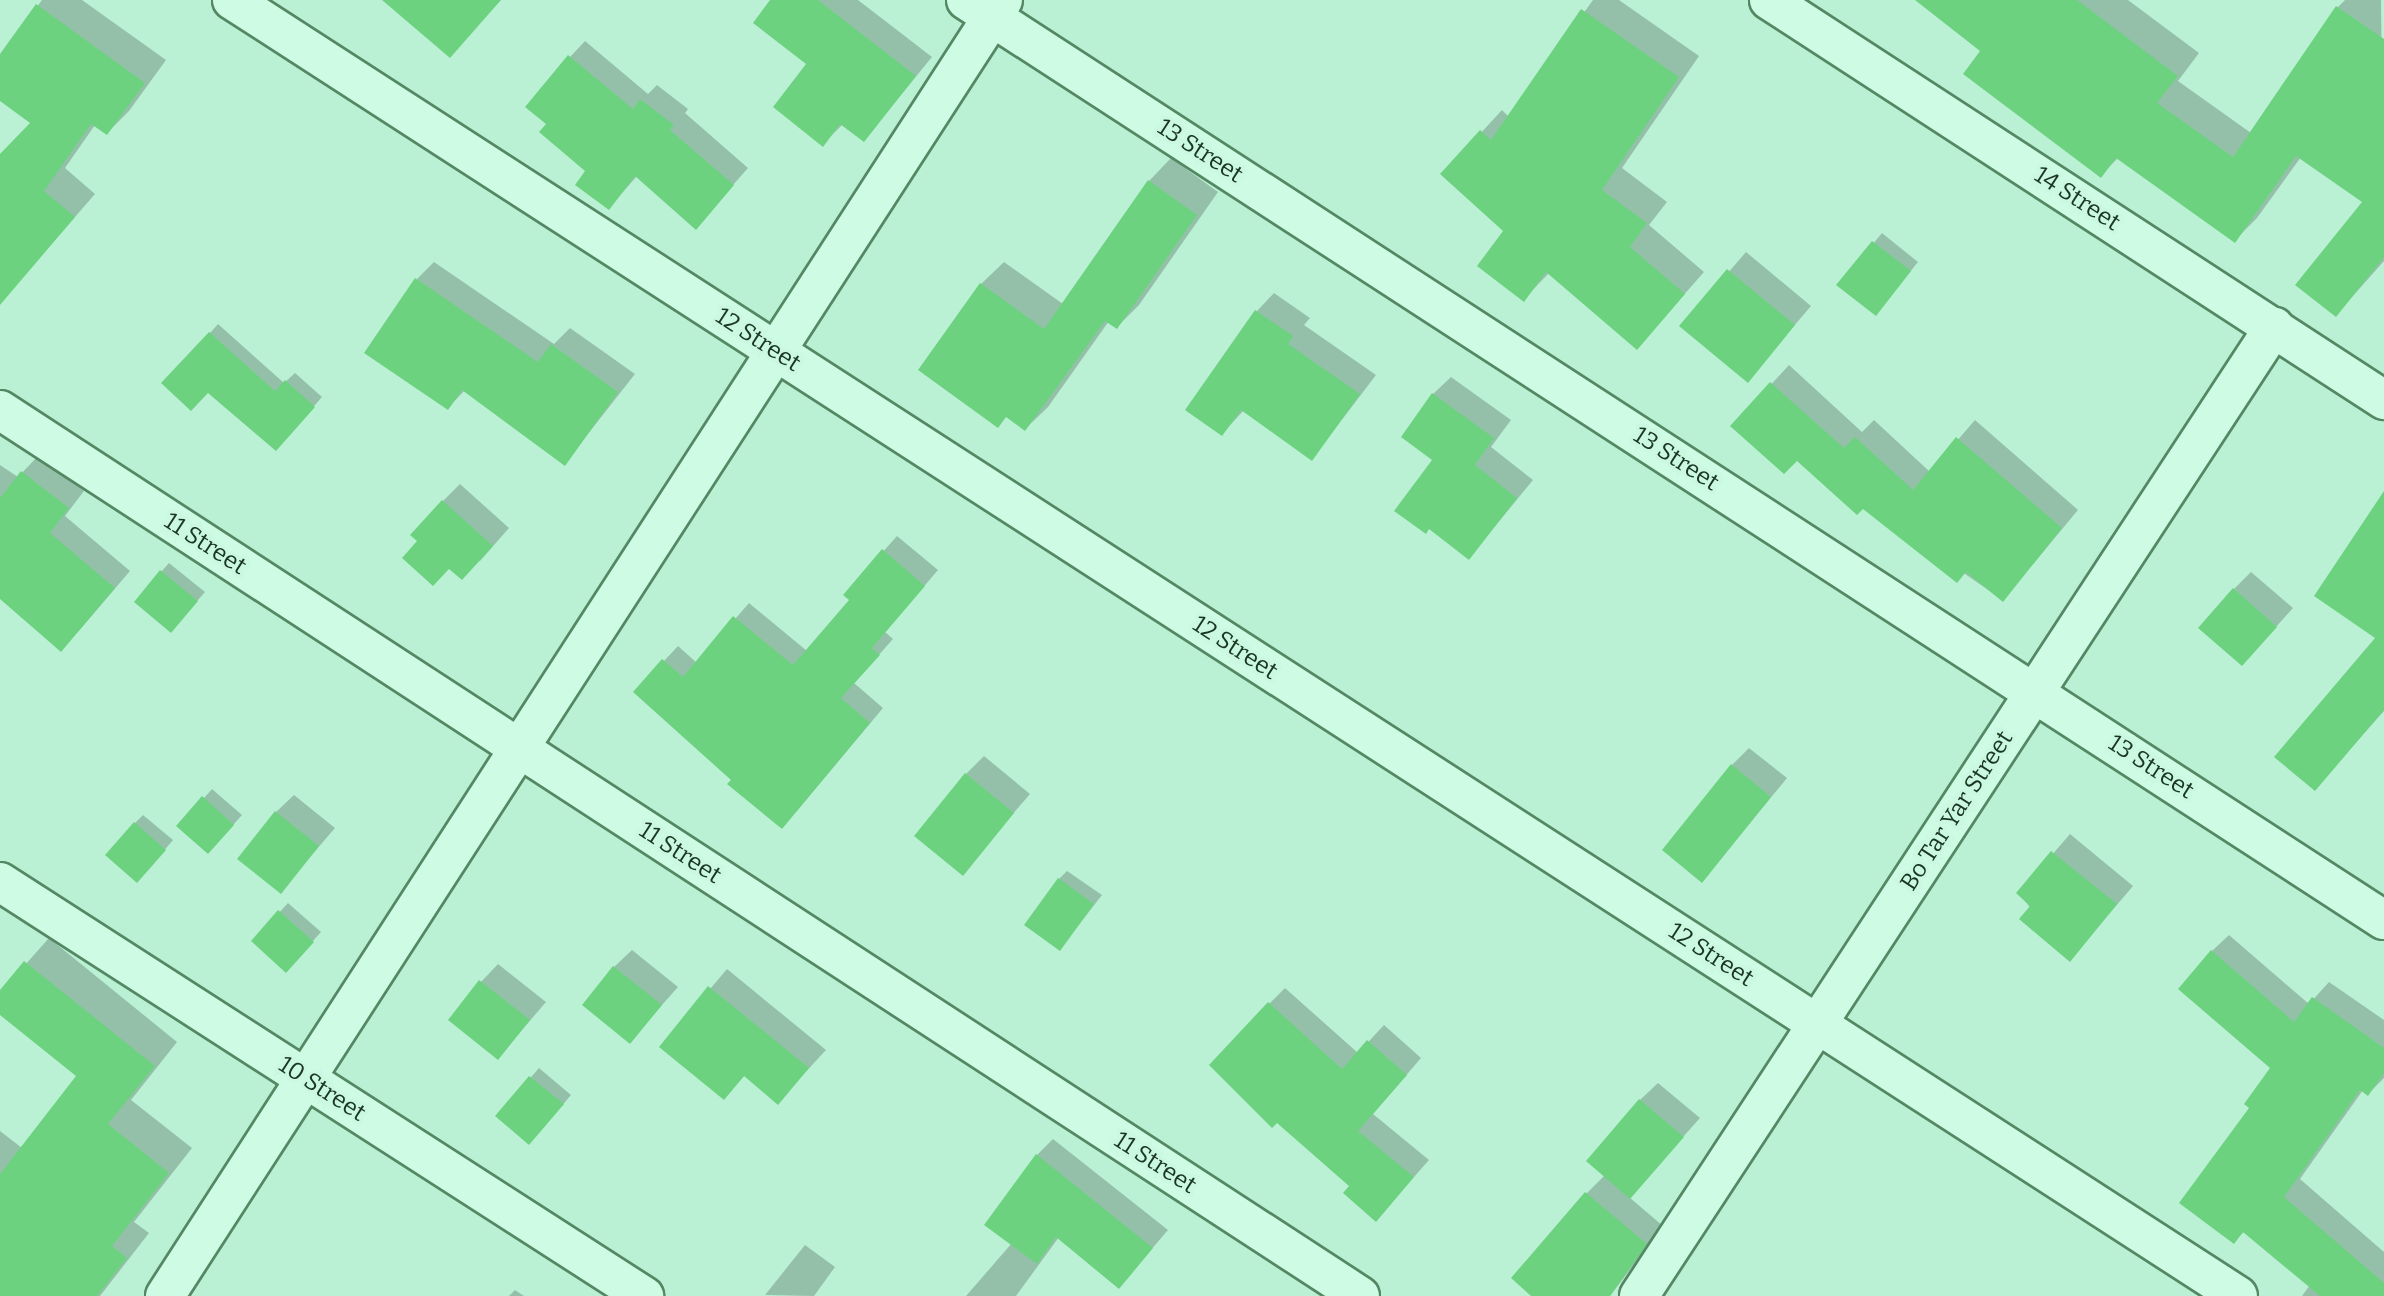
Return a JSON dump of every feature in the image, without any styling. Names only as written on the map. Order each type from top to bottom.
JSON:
[{"type":"street","name":"12 Street","points":[[232,0],[2238,1296]]},
{"type":"street","name":"14 Street","points":[[1769,0],[2384,400]]},
{"type":"street","points":[[165,1296],[776,352],[987,6]]},
{"type":"street","name":"13 Street","points":[[987,6],[2384,920]]},
{"type":"street","name":"Bo Tar Yar Street","points":[[1639,1296],[2274,327]]},
{"type":"street","name":"11 Street","points":[[0,410],[1360,1296]]},
{"type":"street","name":"10 Street","points":[[0,882],[644,1296]]},
{"type":"building","points":[[382,0],[501,0],[450,58]]},
{"type":"building","points":[[770,0],[818,0],[916,76],[864,142],[840,124],[823,147],[773,107],[806,64],[753,23]]},
{"type":"building","points":[[1915,0],[2077,0],[2178,76],[2157,103],[2233,157],[2336,6],[2384,39],[2384,257],[2336,317],[2295,285],[2362,202],[2296,156],[2235,243],[2116,158],[2101,178],[1963,74],[1980,51]]},
{"type":"building","points":[[36,4],[145,83],[107,135],[91,124],[44,191],[75,217],[0,305],[0,154],[30,123],[0,101],[0,54]]},
{"type":"building","points":[[1581,9],[1679,77],[1602,190],[1647,223],[1630,247],[1685,294],[1637,350],[1546,272],[1524,302],[1477,266],[1503,231],[1440,174],[1480,130],[1491,140]]},
{"type":"building","points":[[568,55],[633,109],[640,99],[674,125],[670,130],[734,185],[696,230],[635,176],[609,210],[575,185],[585,171],[539,132],[546,124],[525,107]]},
{"type":"building","points":[[1148,180],[1197,215],[1117,329],[1105,321],[1025,431],[1006,417],[998,428],[918,370],[980,283],[1044,329]]},
{"type":"building","points":[[1872,241],[1911,271],[1876,316],[1836,285]]},
{"type":"building","points":[[1727,269],[1795,325],[1748,383],[1679,326]]},
{"type":"building","points":[[415,278],[538,362],[551,344],[618,392],[565,466],[462,390],[448,410],[364,353]]},
{"type":"building","points":[[1255,310],[1293,336],[1288,344],[1360,394],[1312,461],[1241,410],[1222,436],[1185,410]]},
{"type":"building","points":[[209,332],[275,391],[285,380],[315,407],[276,451],[208,393],[191,411],[161,383]]},
{"type":"building","points":[[1770,382],[1844,448],[1855,437],[1913,490],[1956,437],[2062,528],[2003,602],[1966,572],[1957,583],[1863,509],[1857,515],[1797,461],[1784,474],[1730,426]]},
{"type":"building","points":[[1432,393],[1494,438],[1475,465],[1517,498],[1469,560],[1429,529],[1426,534],[1394,511],[1432,460],[1401,437]]},
{"type":"building","points":[[21,471],[69,508],[50,533],[115,588],[61,652],[0,599],[0,498]]},
{"type":"building","points":[[2384,491],[2384,710],[2315,791],[2274,757],[2375,638],[2314,596]]},
{"type":"building","points":[[442,500],[493,546],[462,580],[449,569],[433,586],[402,558],[417,541],[410,535]]},
{"type":"building","points":[[882,549],[925,586],[872,648],[880,655],[841,698],[870,723],[782,829],[727,784],[731,780],[633,692],[662,659],[683,677],[733,616],[793,665],[849,600],[843,595]]},
{"type":"building","points":[[160,570],[198,601],[171,633],[134,602]]},
{"type":"building","points":[[2233,588],[2277,627],[2242,666],[2198,628]]},
{"type":"building","points":[[1731,764],[1771,797],[1702,883],[1662,850]]},
{"type":"building","points":[[965,773],[1014,813],[963,876],[914,836]]},
{"type":"building","points":[[202,796],[234,825],[208,854],[176,826]]},
{"type":"building","points":[[275,811],[319,846],[281,894],[237,859]]},
{"type":"building","points":[[134,822],[166,850],[137,883],[105,855]]},
{"type":"building","points":[[2051,851],[2117,904],[2070,962],[2019,919],[2030,906],[2016,893]]},
{"type":"building","points":[[1058,878],[1094,904],[1060,951],[1024,925]]},
{"type":"building","points":[[278,910],[314,942],[286,973],[251,941]]},
{"type":"building","points":[[2211,950],[2294,1022],[2312,997],[2384,1048],[2384,1073],[2368,1096],[2360,1090],[2284,1197],[2384,1283],[2384,1296],[2320,1296],[2243,1232],[2234,1244],[2179,1203],[2249,1108],[2244,1104],[2270,1068],[2178,989]]},
{"type":"building","points":[[24,961],[155,1066],[108,1124],[169,1173],[112,1246],[127,1258],[97,1296],[0,1296],[0,1174],[76,1076],[0,1015],[0,990]]},
{"type":"building","points":[[613,966],[662,1005],[630,1044],[582,1005]]},
{"type":"building","points":[[479,980],[530,1020],[498,1060],[448,1020]]},
{"type":"building","points":[[708,986],[809,1068],[778,1105],[744,1076],[724,1100],[659,1047]]},
{"type":"building","points":[[1268,1002],[1342,1069],[1367,1040],[1407,1075],[1358,1131],[1414,1177],[1376,1222],[1343,1193],[1349,1186],[1277,1123],[1272,1128],[1209,1065]]},
{"type":"building","points":[[529,1076],[564,1104],[529,1145],[495,1116]]},
{"type":"building","points":[[1639,1099],[1684,1137],[1630,1199],[1586,1161]]},
{"type":"building","points":[[1036,1154],[1153,1248],[1119,1289],[1056,1237],[1037,1264],[984,1225]]},
{"type":"building","points":[[1585,1192],[1647,1244],[1610,1296],[1531,1296],[1511,1278]]}]
